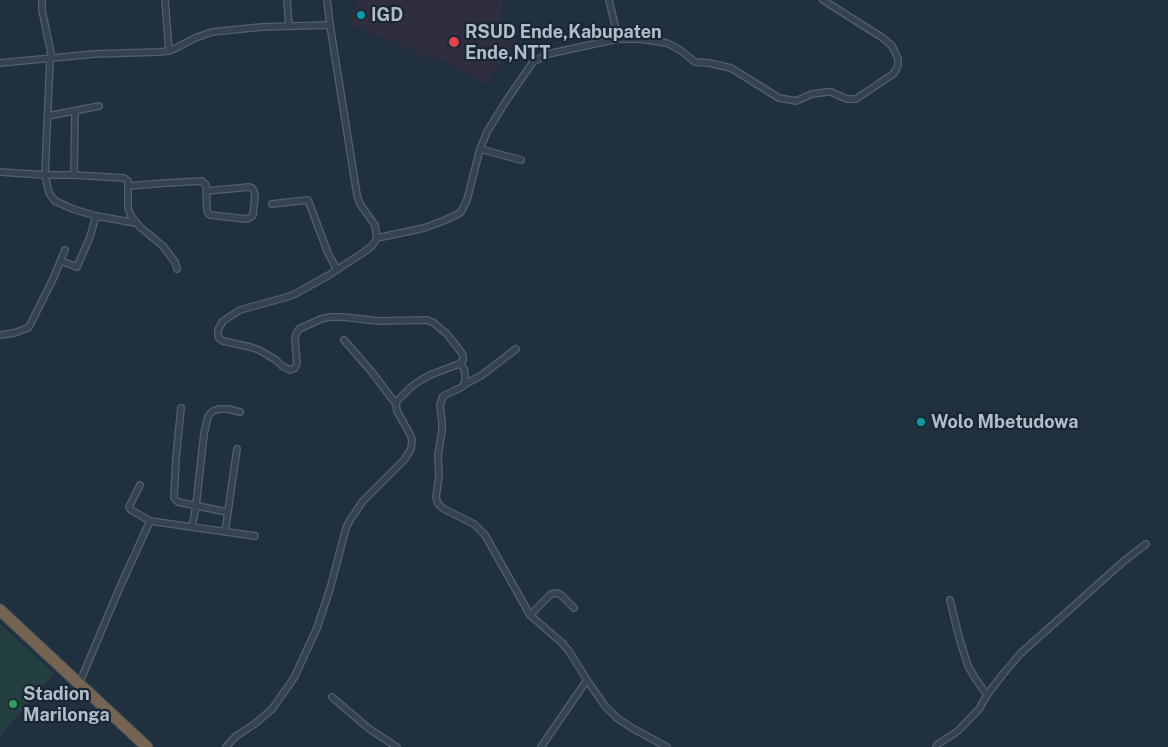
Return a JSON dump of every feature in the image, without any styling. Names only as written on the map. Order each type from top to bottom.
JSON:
[{"type":"highway","points":[[0,610],[147,747]]},
{"type":"street","points":[[42,0],[42,10],[51,58],[45,175],[49,193],[55,201],[73,209],[96,216],[136,223]]},
{"type":"street","points":[[166,0],[169,50]]},
{"type":"street","points":[[287,0],[289,26]]},
{"type":"street","points":[[327,0],[357,195],[360,204],[375,226],[377,238],[372,246],[364,252],[287,297],[240,310],[230,316],[220,326],[218,334],[219,338],[223,341],[259,350],[290,370],[295,368],[297,362],[296,334],[299,329],[321,318],[342,316],[379,321],[427,320],[434,323],[446,334],[461,352],[463,360],[459,364],[421,380],[400,397],[396,404]]},
{"type":"street","points":[[609,0],[617,39]]},
{"type":"street","points":[[377,238],[424,228],[461,212],[467,200],[480,149],[487,132],[533,62],[548,54],[617,39],[640,39],[667,43],[680,50],[695,62],[731,68],[779,98],[796,102],[812,94],[831,92],[847,99],[856,99],[893,74],[898,65],[898,59],[892,46],[883,38],[823,0]]},
{"type":"street","points":[[0,63],[169,50],[212,32],[260,27],[330,25]]},
{"type":"street","points":[[48,116],[99,106]]},
{"type":"street","points":[[74,176],[75,111]]},
{"type":"street","points":[[480,149],[521,160]]},
{"type":"street","points":[[0,172],[124,178],[128,181],[128,208],[131,216],[136,223],[163,246],[175,262],[177,269]]},
{"type":"street","points":[[128,186],[202,181],[206,185],[207,210],[210,215],[246,219],[253,215],[255,196],[252,188],[207,191]]},
{"type":"street","points":[[272,204],[308,200],[336,270]]},
{"type":"street","points":[[61,261],[77,267],[90,237],[96,216]]},
{"type":"street","points":[[0,335],[28,328],[44,298],[65,250]]},
{"type":"street","points":[[226,747],[235,737],[256,723],[272,709],[294,678],[309,647],[322,613],[346,528],[350,520],[363,501],[404,460],[411,450],[412,440],[397,411],[396,404],[344,340]]},
{"type":"street","points":[[516,349],[482,375],[443,396],[440,405],[442,423],[438,454],[439,476],[436,497],[438,504],[474,524],[485,535],[530,615],[569,651],[586,680],[605,706],[617,718],[632,728],[668,747]]},
{"type":"street","points":[[459,364],[462,366],[465,375],[462,387]]},
{"type":"street","points":[[181,408],[176,458],[175,500],[227,512]]},
{"type":"street","points":[[192,527],[208,416],[213,411],[219,409],[240,412]]},
{"type":"street","points":[[225,532],[236,449]]},
{"type":"street","points":[[140,484],[129,507],[134,512],[150,520],[255,536]]},
{"type":"street","points":[[79,684],[150,520]]},
{"type":"street","points":[[936,747],[960,728],[979,709],[987,695],[1021,653],[1124,561],[1146,544]]},
{"type":"street","points":[[530,615],[551,594],[557,593],[574,608]]},
{"type":"street","points":[[950,600],[968,666],[987,695]]},
{"type":"street","points":[[541,747],[586,680]]},
{"type":"street","points":[[332,697],[368,728],[397,747]]},
{"type":"street","points":[[380,747],[386,740]]},
{"type":"shaded area","name":"RSUD Ende,Kabupaten Ende,NTT","points":[[357,0],[503,0],[499,24],[515,40],[486,85],[449,63],[422,56],[400,44],[351,26]]},
{"type":"green space","name":"Stadion Marilonga","points":[[0,624],[54,673],[0,736]]},
{"type":"place","name":"IGD","points":[[361,15]]},
{"type":"place","name":"RSUD Ende,Kabupaten Ende,NTT","points":[[454,42]]},
{"type":"place","name":"Wolo Mbetudowa","points":[[921,422]]},
{"type":"place","name":"Stadion Marilonga","points":[[13,704]]}]
